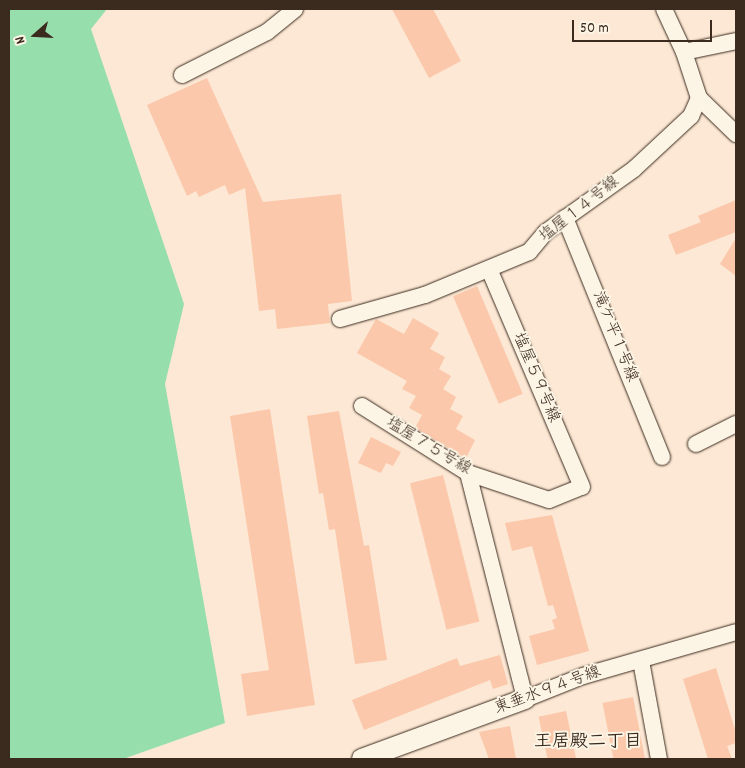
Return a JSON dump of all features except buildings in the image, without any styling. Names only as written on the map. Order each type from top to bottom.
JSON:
[{"type":"street","points":[[182,75],[267,32],[295,9]]},
{"type":"street","points":[[664,9],[684,52],[698,98],[736,134]]},
{"type":"street","points":[[684,52],[736,41]]},
{"type":"street","name":"塩屋１４号線","points":[[340,319],[425,296],[529,252],[565,218],[634,169],[691,116],[698,98]]},
{"type":"street","name":"滝ケ平１号線","points":[[565,218],[662,457]]},
{"type":"street","name":"塩屋５９号線","points":[[489,270],[582,487]]},
{"type":"street","name":"塩屋７５号線","points":[[362,406],[468,473],[549,500],[582,487]]},
{"type":"street","points":[[696,444],[736,424]]},
{"type":"street","points":[[468,473],[525,699]]},
{"type":"street","name":"東垂水９４号線","points":[[362,759],[399,753],[583,676],[641,661],[736,632]]},
{"type":"street","points":[[641,661],[658,759]]},
{"type":"green space","points":[[9,9],[107,9],[91,29],[184,304],[165,384],[225,723],[123,759],[9,759]]},
{"type":"district","name":"王居殿二丁目","points":[[588,743]]}]
